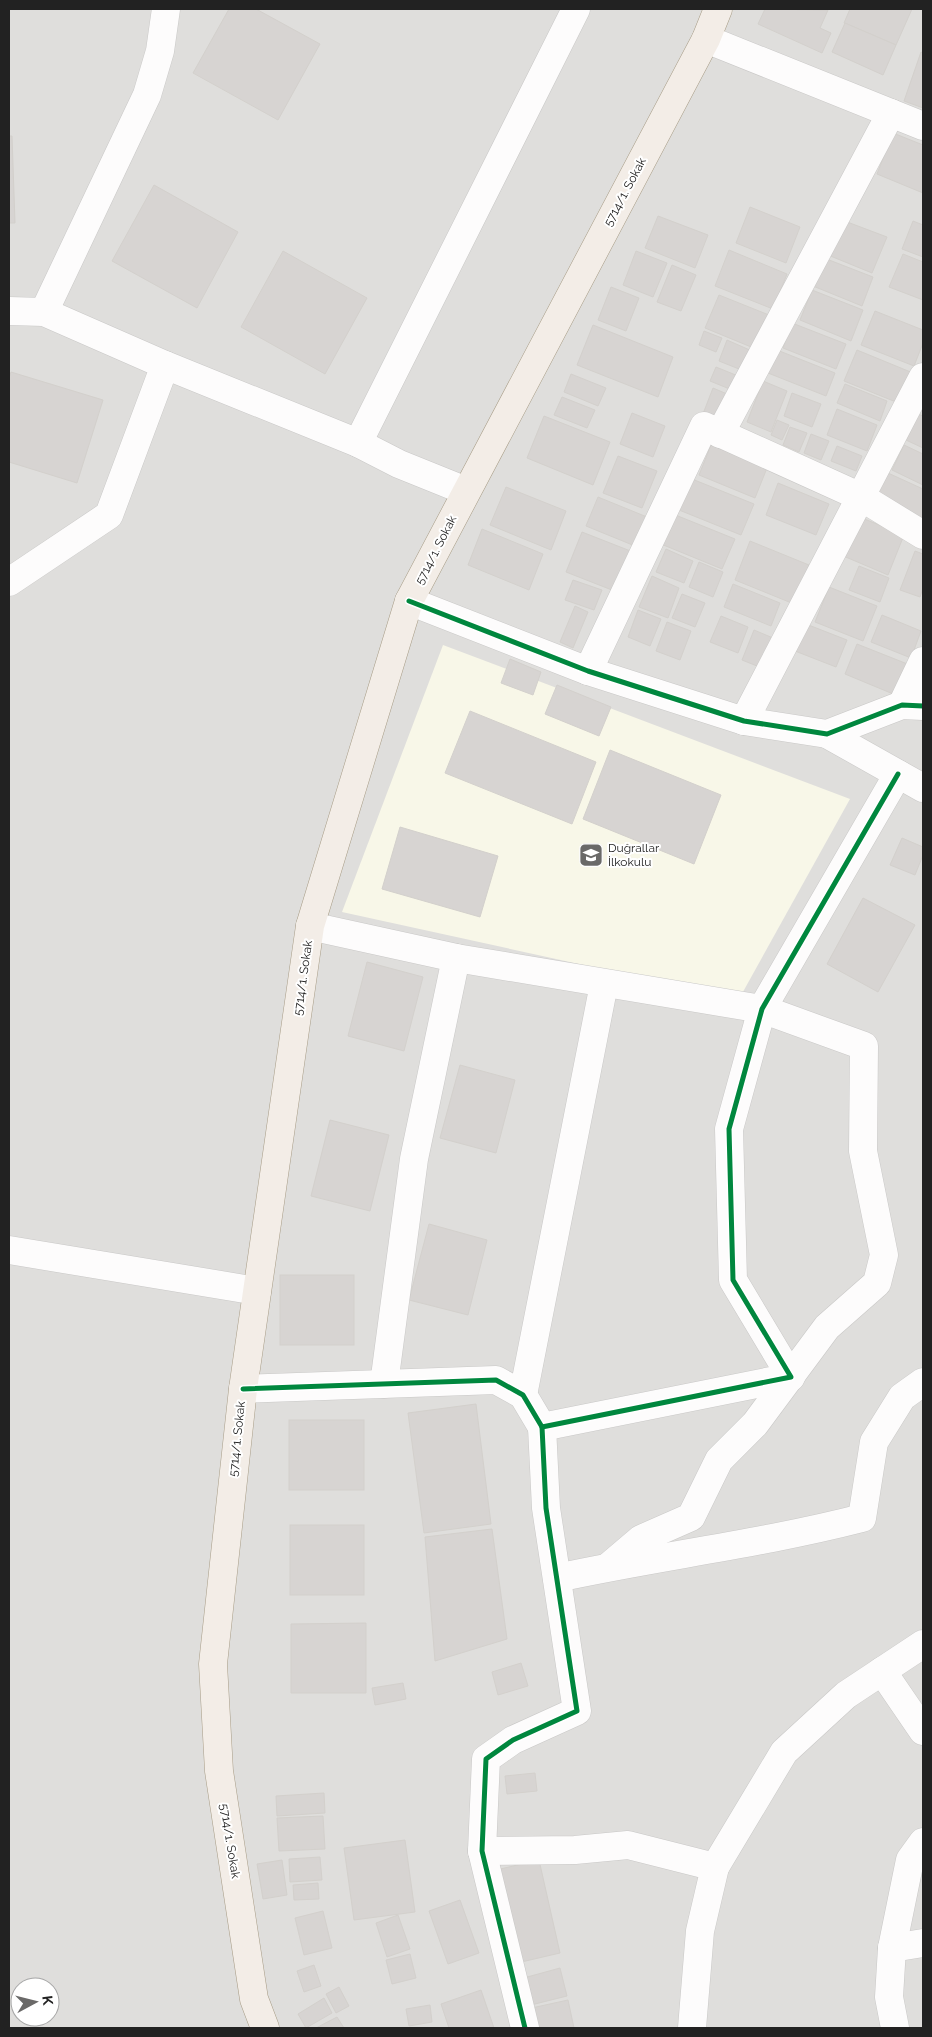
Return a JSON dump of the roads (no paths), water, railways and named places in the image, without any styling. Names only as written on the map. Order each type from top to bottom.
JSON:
[{"type":"main road","name":"5714/1. Sokak","points":[[265,2028],[254,1999],[219,1771],[213,1664],[242,1389],[310,926],[409,601],[706,40],[718,9]]},
{"type":"street","points":[[44,312],[147,95],[160,52],[166,9]]},
{"type":"street","points":[[358,443],[576,9]]},
{"type":"street","points":[[706,40],[923,126]]},
{"type":"street","points":[[720,434],[892,113]]},
{"type":"street","points":[[9,311],[44,312],[165,365],[358,443],[399,464],[466,492]]},
{"type":"street","points":[[9,582],[109,515],[165,365]]},
{"type":"street","points":[[744,721],[923,376]]},
{"type":"street","points":[[588,672],[704,426],[861,497],[923,535]]},
{"type":"street","points":[[409,601],[588,672],[744,721],[826,734],[923,788]]},
{"type":"street","points":[[826,734],[912,705],[923,661]]},
{"type":"street","points":[[791,1377],[733,1280],[729,1129],[762,1009],[898,774]]},
{"type":"street","points":[[310,926],[456,958],[762,1009],[864,1046],[863,1151],[884,1254],[877,1283],[827,1327],[755,1424],[719,1460],[691,1517],[641,1539],[608,1567]]},
{"type":"street","points":[[384,1384],[414,1159],[456,958]]},
{"type":"street","points":[[523,1395],[604,984]]},
{"type":"street","points":[[9,1250],[257,1291]]},
{"type":"street","points":[[542,1427],[791,1377]]},
{"type":"street","points":[[242,1389],[496,1380],[523,1395],[542,1427],[546,1508],[576,1711],[513,1740],[486,1758],[482,1851],[525,2028]]},
{"type":"street","points":[[557,1578],[608,1567],[792,1535],[862,1518],[874,1442],[902,1397],[923,1382]]},
{"type":"street","points":[[692,2028],[700,1931],[715,1867],[784,1752],[846,1695],[923,1644]]},
{"type":"street","points":[[882,1671],[923,1732]]},
{"type":"street","points":[[895,2028],[889,1997],[892,1948],[910,1860],[923,1842]]},
{"type":"street","points":[[482,1851],[575,1850],[628,1846],[715,1867]]},
{"type":"street","points":[[892,1948],[923,1943]]},
{"type":"place","name":"Duğrallar İlkokulu","points":[[591,855]]}]
